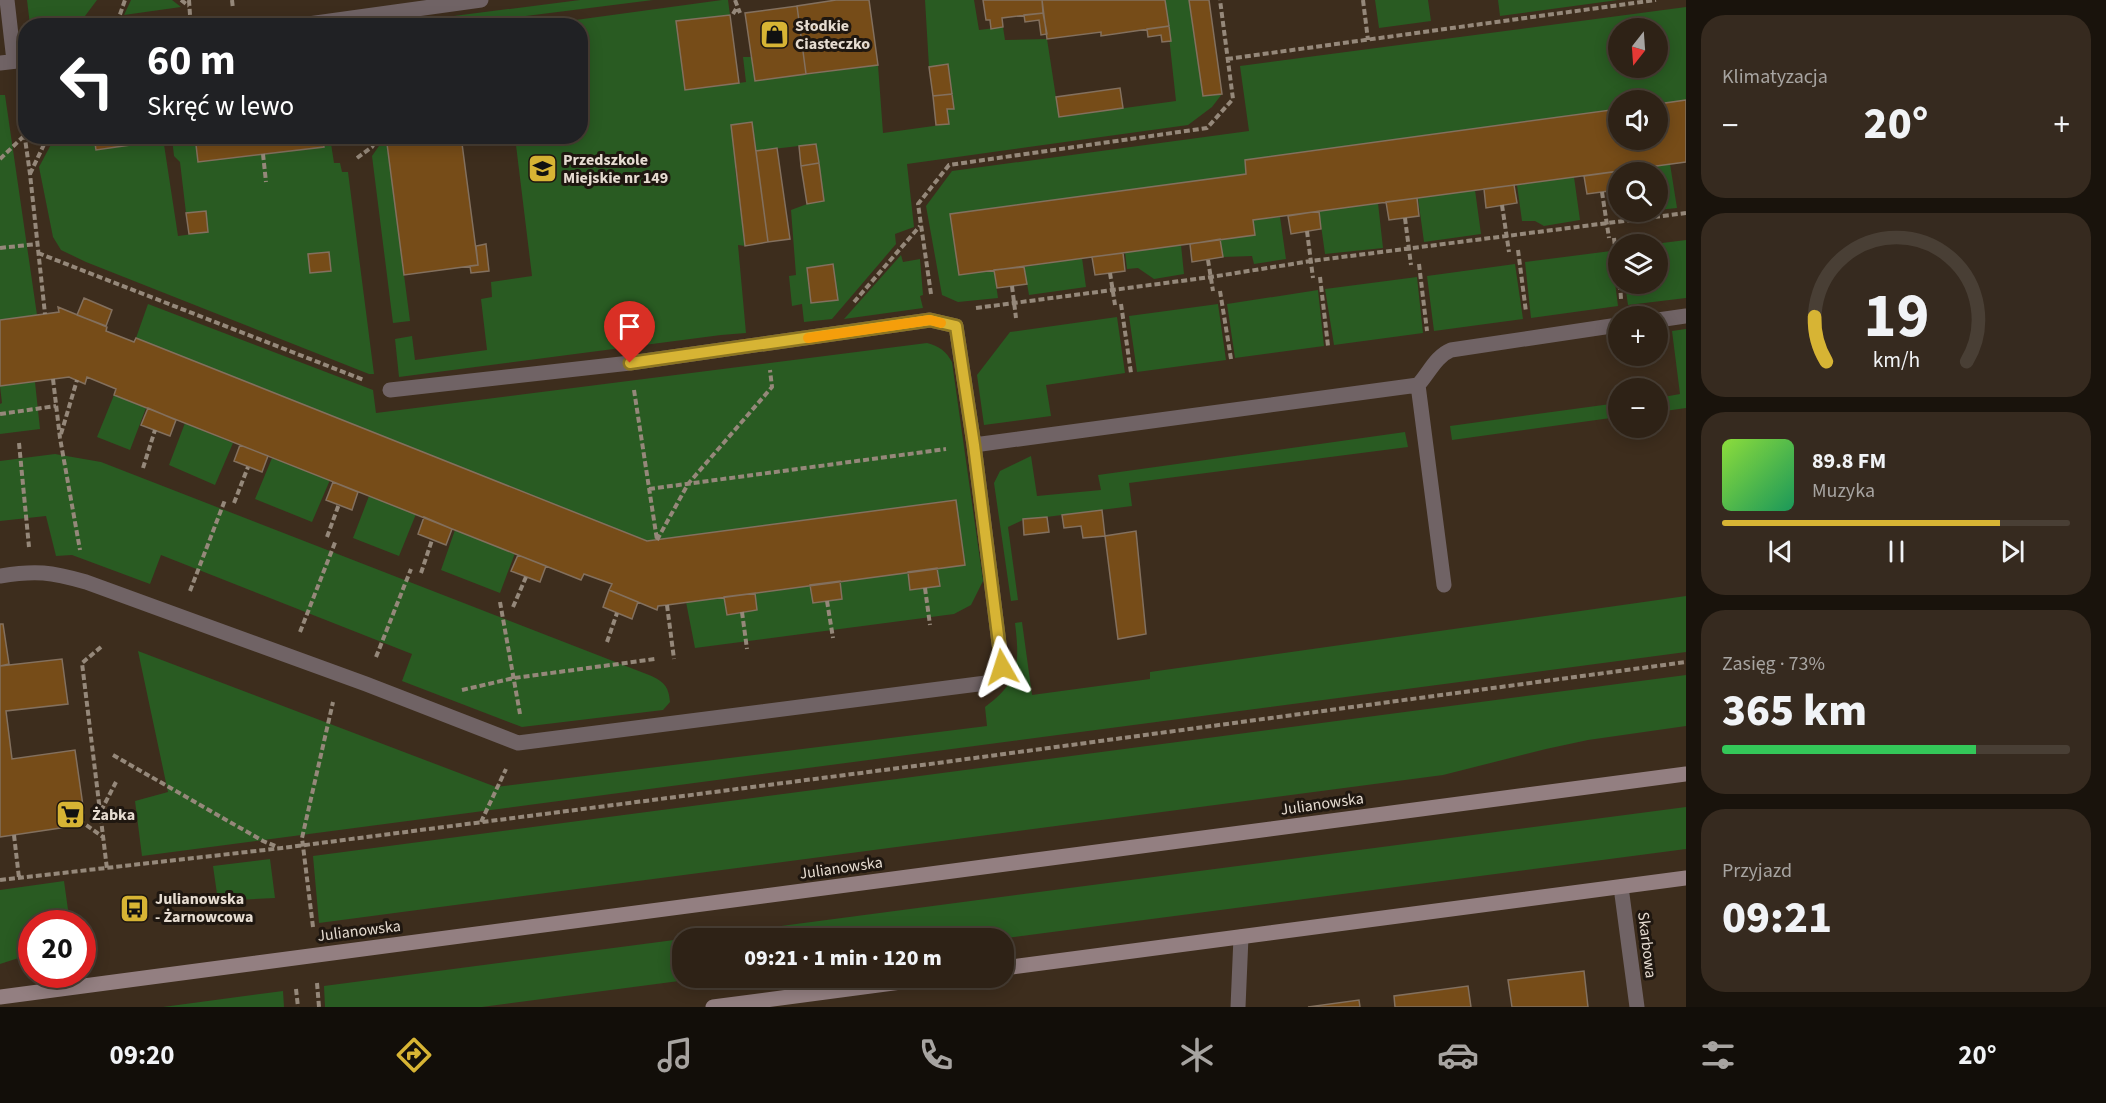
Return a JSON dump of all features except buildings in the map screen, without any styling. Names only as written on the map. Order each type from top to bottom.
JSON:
[{"type":"main road","name":"Julianowska","points":[[0,997],[1686,774]]},
{"type":"main road","points":[[1014,967],[1686,878]]},
{"type":"main road","points":[[713,1007],[778,1003],[870,988]]},
{"type":"street","points":[[7,0],[13,61]]},
{"type":"street","points":[[352,18],[481,0]]},
{"type":"street","points":[[1668,318],[1686,315]]},
{"type":"street","points":[[0,576],[31,571],[62,575],[86,582],[366,684],[518,743],[986,683],[998,677],[1002,667],[1001,657],[974,445],[956,326],[930,320],[630,363],[390,390]]},
{"type":"street","points":[[974,445],[1418,385],[1441,354],[1451,350],[1608,326]]},
{"type":"street","points":[[1418,385],[1444,585]]},
{"type":"street","name":"Skarbowa","points":[[1622,887],[1637,1007]]},
{"type":"street","points":[[1238,1007],[1241,937]]},
{"type":"path","points":[[119,18],[125,0]]},
{"type":"path","points":[[181,0],[189,6]]},
{"type":"path","points":[[189,0],[190,15]]},
{"type":"path","points":[[232,0],[233,9]]},
{"type":"path","points":[[733,14],[738,11],[735,0]]},
{"type":"path","points":[[932,300],[918,204],[949,165],[1207,128],[1233,99],[1220,0]]},
{"type":"path","points":[[1363,0],[1368,40]]},
{"type":"path","points":[[1227,59],[1656,0]]},
{"type":"path","points":[[0,159],[18,142]]},
{"type":"path","points":[[26,144],[45,314]]},
{"type":"path","points":[[30,174],[44,144]]},
{"type":"path","points":[[357,158],[374,144]]},
{"type":"path","points":[[263,154],[266,182]]},
{"type":"path","points":[[1602,192],[1610,234]]},
{"type":"path","points":[[1502,205],[1509,252]]},
{"type":"path","points":[[972,308],[1211,277],[1311,261],[1686,213]]},
{"type":"path","points":[[1405,218],[1411,265]]},
{"type":"path","points":[[824,336],[921,226]]},
{"type":"path","points":[[1307,231],[1313,278]]},
{"type":"path","points":[[0,248],[37,243]]},
{"type":"path","points":[[1518,250],[1527,319]]},
{"type":"path","points":[[38,253],[390,390]]},
{"type":"path","points":[[1208,260],[1213,291]]},
{"type":"path","points":[[1419,264],[1427,332]]},
{"type":"path","points":[[1110,273],[1115,305]]},
{"type":"path","points":[[1320,278],[1328,346]]},
{"type":"path","points":[[1012,286],[1016,318]]},
{"type":"path","points":[[1220,291],[1231,359]]},
{"type":"path","points":[[1121,304],[1131,373]]},
{"type":"path","points":[[630,363],[657,540],[688,484],[772,387]]},
{"type":"path","points":[[53,379],[60,438],[86,582]]},
{"type":"path","points":[[60,438],[77,380]]},
{"type":"path","points":[[0,414],[56,406]]},
{"type":"path","points":[[143,468],[155,430]]},
{"type":"path","points":[[20,443],[28,532]]},
{"type":"path","points":[[649,489],[974,445]]},
{"type":"path","points":[[234,503],[248,467]]},
{"type":"path","points":[[180,617],[225,500]]},
{"type":"path","points":[[327,537],[339,504]]},
{"type":"path","points":[[290,657],[336,540]]},
{"type":"path","points":[[421,573],[432,540]]},
{"type":"path","points":[[366,684],[411,569]]},
{"type":"path","points":[[513,607],[526,576]]},
{"type":"path","points":[[925,588],[930,625]]},
{"type":"path","points":[[828,601],[833,638]]},
{"type":"path","points":[[500,602],[513,678],[656,659]]},
{"type":"path","points":[[667,605],[674,659]]},
{"type":"path","points":[[742,612],[747,649]]},
{"type":"path","points":[[607,642],[617,613]]},
{"type":"path","points":[[101,647],[82,663],[107,869]]},
{"type":"path","points":[[0,880],[282,848],[1686,662]]},
{"type":"path","points":[[313,923],[302,838],[340,675]]},
{"type":"path","points":[[481,822],[518,743]]},
{"type":"path","points":[[113,755],[262,841],[282,848]]},
{"type":"path","points":[[100,812],[116,782]]},
{"type":"path","points":[[79,820],[104,838]]},
{"type":"path","points":[[14,835],[19,878]]},
{"type":"path","points":[[318,986],[319,1007]]},
{"type":"path","points":[[296,989],[298,1007]]},
{"type":"green space","points":[[27,0],[97,0],[85,16],[29,18]]},
{"type":"green space","points":[[131,0],[172,0],[181,7],[124,15]]},
{"type":"green space","points":[[580,0],[653,0],[509,18],[438,18]]},
{"type":"green space","points":[[728,0],[730,15],[676,22],[686,90],[746,82],[743,57],[751,57],[755,81],[878,65],[883,133],[948,124],[947,109],[954,108],[948,65],[929,67],[925,0],[974,0],[979,30],[1003,27],[1005,40],[1047,39],[1059,117],[1176,101],[1165,0],[1189,0],[1203,96],[1222,94],[1212,107],[1188,125],[907,164],[914,227],[895,234],[896,244],[832,319],[804,322],[802,304],[792,306],[789,276],[796,275],[791,210],[824,201],[816,144],[756,151],[752,122],[732,125],[745,246],[738,245],[746,333],[399,377],[395,339],[412,336],[415,360],[487,350],[481,299],[492,297],[491,282],[532,276],[516,144],[588,144],[588,18]],"holes":[[[833,264],[837,300],[811,303],[807,268]]]},
{"type":"green space","points":[[1375,0],[1428,0],[1431,21],[1379,28]]},
{"type":"green space","points":[[1498,0],[1618,0],[1500,16]]},
{"type":"green space","points":[[1686,7],[1686,100],[1668,103],[1668,90],[1608,90],[1608,110],[1246,160],[1246,174],[951,214],[959,275],[994,270],[998,298],[958,302],[942,295],[926,206],[952,171],[1249,131],[1240,66]]},
{"type":"green space","points":[[0,95],[5,95],[37,315],[0,320]]},
{"type":"green space","points":[[51,144],[95,144],[96,150],[130,144],[164,144],[178,236],[208,232],[205,211],[186,213],[180,162],[174,156],[173,144],[196,144],[198,162],[331,144],[334,163],[340,163],[342,172],[348,172],[374,374],[369,374],[86,262],[61,250],[53,237],[39,167]],"holes":[[[329,252],[331,271],[310,273],[308,254]]]},
{"type":"green space","points":[[380,144],[387,144],[410,321],[393,323],[372,156]]},
{"type":"green space","points":[[1668,164],[1670,164],[1677,208],[1668,209]]},
{"type":"green space","points":[[1574,177],[1580,220],[1544,226],[1535,221],[1522,221],[1517,185]]},
{"type":"green space","points":[[1475,190],[1481,234],[1424,242],[1418,198]]},
{"type":"green space","points":[[1378,203],[1383,248],[1325,254],[1319,211]]},
{"type":"green space","points":[[1280,217],[1286,259],[1254,264],[1252,256],[1223,257],[1220,239],[1255,235],[1253,220]]},
{"type":"green space","points":[[1686,240],[1686,298],[1628,305],[1626,294],[1668,294],[1668,242]]},
{"type":"green space","points":[[1181,245],[1184,274],[1154,279],[1138,268],[1127,269],[1125,252]]},
{"type":"green space","points":[[1608,251],[1608,294],[1616,294],[1618,306],[1531,318],[1525,262]]},
{"type":"green space","points":[[901,255],[903,262],[920,259],[923,295],[920,296],[923,308],[844,319]]},
{"type":"green space","points":[[1082,258],[1086,287],[1029,295],[1024,267]]},
{"type":"green space","points":[[1515,264],[1523,319],[1434,331],[1427,276]]},
{"type":"green space","points":[[1417,277],[1423,333],[1334,345],[1325,289]]},
{"type":"green space","points":[[1318,290],[1324,346],[1235,358],[1227,304]]},
{"type":"green space","points":[[148,304],[373,390],[376,413],[931,344],[945,352],[952,362],[983,581],[971,605],[954,614],[695,648],[686,602],[724,597],[727,615],[757,610],[755,593],[810,585],[813,603],[842,599],[840,581],[908,572],[910,590],[939,586],[937,568],[965,564],[956,500],[647,541],[136,338]]},
{"type":"green space","points":[[1218,304],[1226,360],[1137,372],[1129,316]]},
{"type":"green space","points":[[1117,317],[1125,373],[1046,385],[1051,416],[984,425],[977,375],[1010,332]]},
{"type":"green space","points":[[1686,329],[1686,408],[1668,411],[1668,396],[1680,394],[1672,331]]},
{"type":"green space","points":[[35,382],[40,429],[0,434],[0,404],[2,403],[0,386]]},
{"type":"green space","points":[[114,395],[146,408],[130,450],[97,437]]},
{"type":"green space","points":[[1608,404],[1608,418],[1452,440],[1450,426]]},
{"type":"green space","points":[[185,423],[233,443],[215,485],[169,465]]},
{"type":"green space","points":[[1405,432],[1408,447],[1129,483],[1132,506],[1023,520],[1008,527],[1018,600],[1011,601],[994,483],[1000,471],[1031,456],[1037,496],[1101,490],[1098,475]]},
{"type":"green space","points":[[55,454],[101,462],[649,675],[664,685],[670,702],[663,710],[522,727],[402,681],[412,654],[161,555],[150,584],[72,555],[56,556],[46,516],[0,521],[0,461]]},
{"type":"green space","points":[[272,458],[330,480],[312,522],[255,499]]},
{"type":"green space","points":[[369,496],[416,514],[399,556],[353,538]]},
{"type":"green space","points":[[455,530],[515,553],[500,593],[441,570]]},
{"type":"green space","points":[[1686,596],[1686,652],[142,856],[135,801],[168,792],[138,651],[496,787],[987,726],[985,707],[1005,689],[1015,671],[1017,650],[1015,623],[1022,622],[1032,695],[1150,679],[1150,672]]},
{"type":"green space","points":[[1686,675],[1686,726],[1588,740],[1443,775],[319,923],[313,856]]},
{"type":"green space","points":[[1686,807],[1686,849],[1014,937],[1014,928],[765,928]]},
{"type":"green space","points":[[270,859],[275,898],[218,901],[213,866]]},
{"type":"green space","points":[[64,881],[68,910],[18,910],[18,958],[0,964],[0,890]]},
{"type":"green space","points":[[672,940],[672,982],[482,1007],[325,1007],[324,986]]},
{"type":"green space","points":[[283,991],[284,1007],[163,1007]]},
{"type":"slow traffic","points":[[808,338],[930,320],[941,323]]},
{"type":"place","name":"Słodkie Ciasteczko","points":[[774,35]]},
{"type":"place","name":"Przedszkole Miejskie nr 149","points":[[542,169]]},
{"type":"place","name":"Żabka","points":[[71,815]]},
{"type":"place","name":"Julianowska - Żarnowcowa","points":[[134,908]]},
{"type":"route","points":[[630,363],[930,320],[956,326],[974,445],[1002,667]]}]
